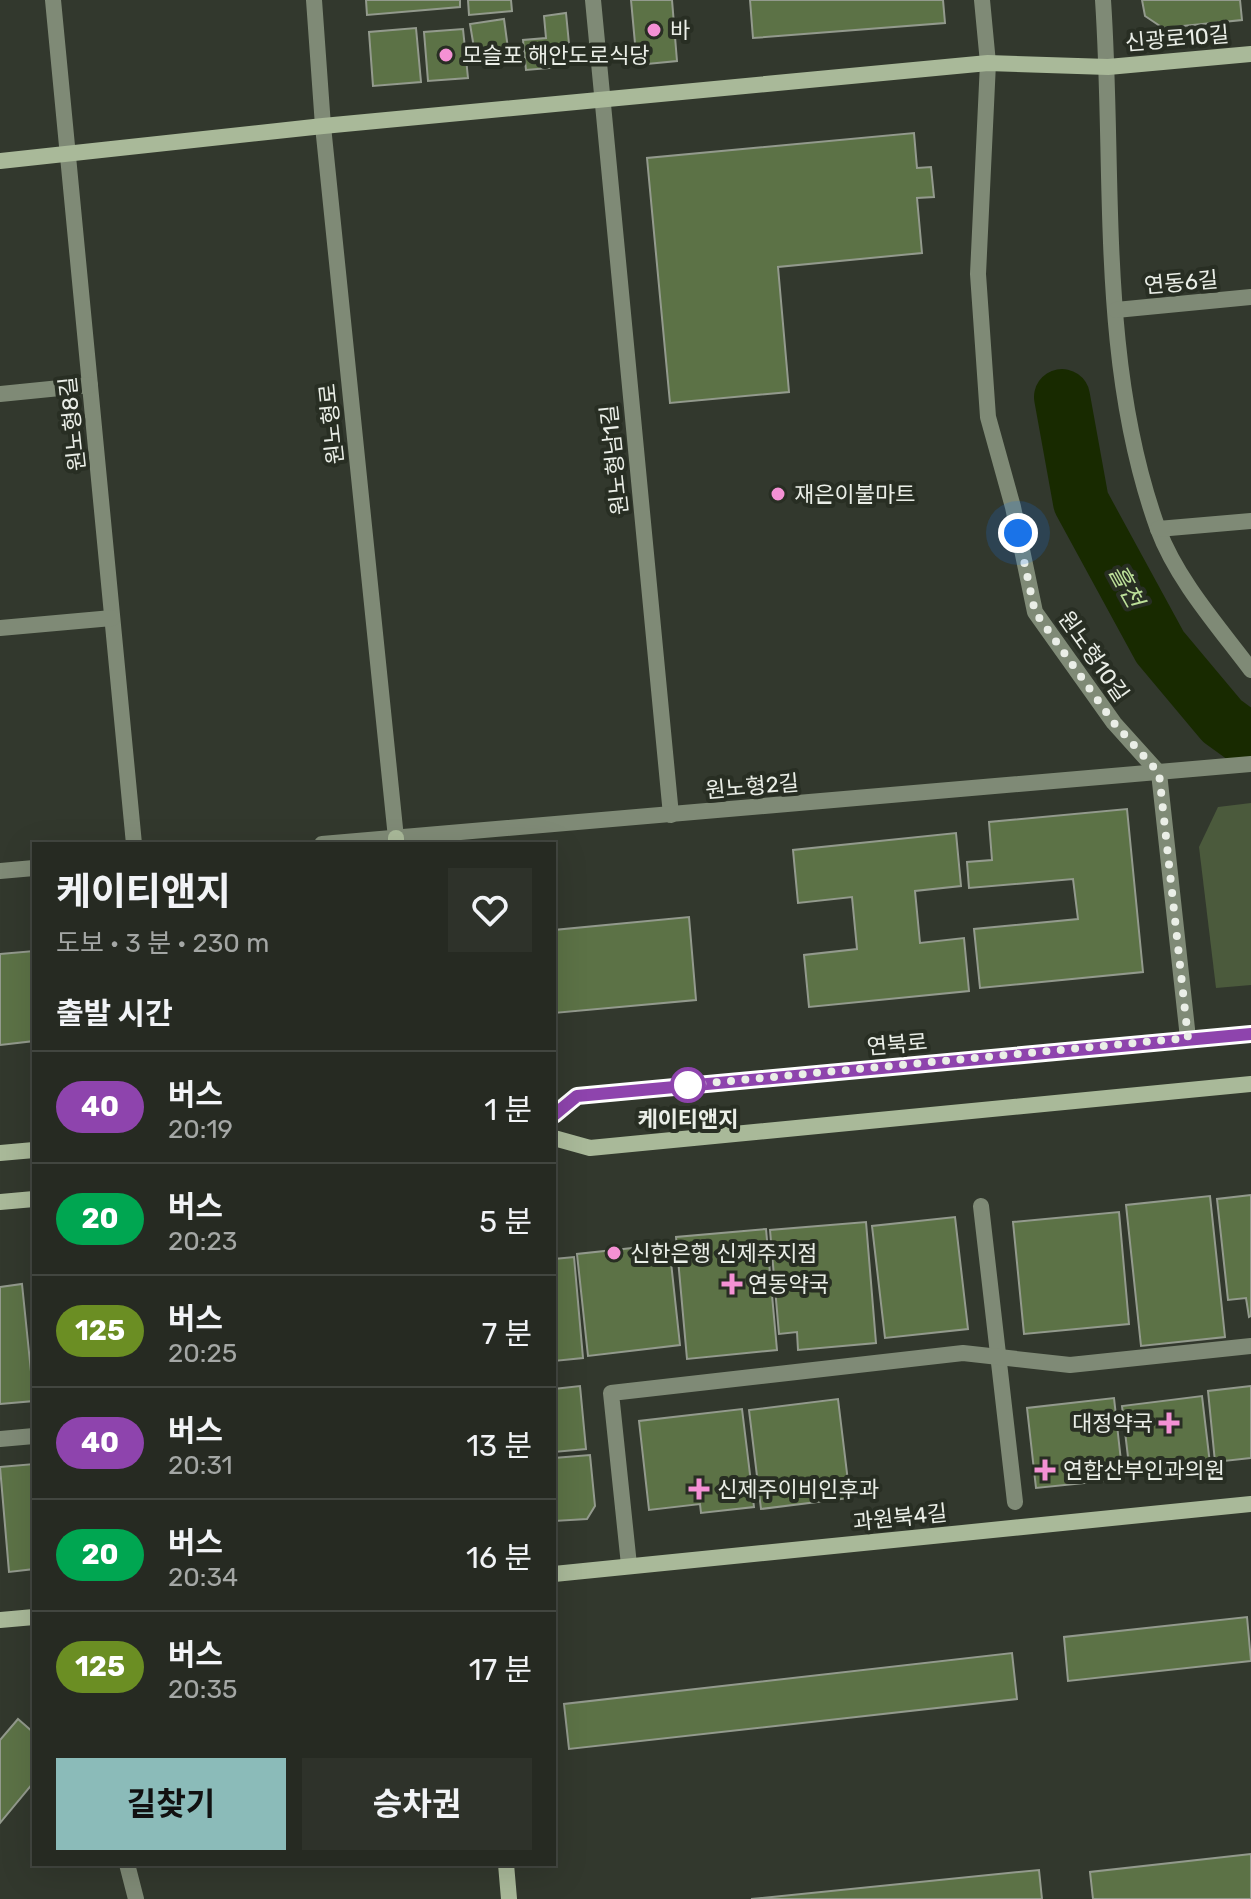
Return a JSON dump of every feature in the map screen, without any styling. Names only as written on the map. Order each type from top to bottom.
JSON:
[{"type":"street","name":"원노형8길","points":[[53,0],[134,842]]},
{"type":"street","name":"원노형로","points":[[314,0],[323,126],[396,841]]},
{"type":"street","name":"원노형남1길","points":[[593,0],[600,101],[671,815]]},
{"type":"street","name":"원노형10길","points":[[982,0],[988,63],[978,274],[988,417],[1013,507],[1035,612],[1114,723],[1159,773]]},
{"type":"street","points":[[1103,0],[1116,310],[1128,427],[1158,529],[1175,566],[1251,670]]},
{"type":"street","name":"신광로10길","points":[[1108,67],[1251,54]]},
{"type":"street","points":[[0,161],[323,126],[988,63],[1108,67]]},
{"type":"street","name":"연동6길","points":[[1116,310],[1251,297]]},
{"type":"street","points":[[0,394],[90,385]]},
{"type":"street","points":[[1158,529],[1251,521]]},
{"type":"street","points":[[0,628],[112,618]]},
{"type":"street","name":"원노형2길","points":[[371,842],[1251,764]]},
{"type":"street","points":[[1159,773],[1188,1038]]},
{"type":"street","points":[[0,871],[32,868]]},
{"type":"street","name":"연북로","points":[[556,1113],[577,1096],[1251,1034]]},
{"type":"street","points":[[556,1139],[590,1148],[1251,1084]]},
{"type":"street","points":[[0,1153],[32,1150]]},
{"type":"street","points":[[0,1202],[32,1199]]},
{"type":"street","points":[[981,1206],[1015,1502]]},
{"type":"street","points":[[629,1565],[611,1393],[963,1353],[1070,1365],[1251,1346]]},
{"type":"street","points":[[0,1439],[32,1436]]},
{"type":"street","name":"과원북4길","points":[[556,1574],[1251,1504]]},
{"type":"street","points":[[0,1620],[32,1617]]},
{"type":"street","points":[[128,1866],[136,1899]]},
{"type":"street","points":[[506,1866],[509,1899]]},
{"type":"green space","points":[[1251,803],[1251,985],[1216,988],[1199,847],[1218,807]]},
{"type":"building","points":[[366,0],[460,0],[460,7],[367,15]]},
{"type":"building","points":[[468,0],[511,0],[512,11],[469,15]]},
{"type":"building","name":"바","points":[[631,0],[672,0],[677,61],[637,65]]},
{"type":"building","points":[[750,0],[943,0],[945,23],[753,38]]},
{"type":"building","points":[[1142,0],[1240,0],[1242,20],[1163,28],[1145,16]]},
{"type":"building","points":[[566,13],[570,54],[561,67],[526,70],[523,40],[546,38],[544,16]]},
{"type":"building","points":[[504,19],[509,56],[476,60],[470,24]]},
{"type":"building","points":[[416,28],[421,82],[373,86],[369,32]]},
{"type":"building","name":"모슬포 해안도로식당","points":[[463,29],[468,78],[428,81],[424,32]]},
{"type":"building","points":[[914,133],[917,168],[931,167],[934,197],[917,198],[922,253],[778,267],[789,392],[670,403],[647,158]]},
{"type":"building","points":[[1127,809],[1143,972],[980,988],[974,929],[1078,919],[1073,879],[969,888],[967,862],[992,860],[989,822]]},
{"type":"building","points":[[956,833],[961,886],[915,891],[920,943],[964,938],[969,991],[809,1007],[804,955],[857,949],[852,897],[798,903],[793,850]]},
{"type":"building","points":[[689,917],[696,1000],[556,1013],[556,930]]},
{"type":"building","points":[[32,951],[32,1041],[0,1045],[0,954]]},
{"type":"building","points":[[1251,1195],[1249,1317],[1246,1298],[1228,1300],[1217,1199]]},
{"type":"building","points":[[1210,1196],[1225,1337],[1141,1346],[1126,1205]]},
{"type":"building","points":[[1119,1212],[1129,1324],[1024,1334],[1013,1222]]},
{"type":"building","points":[[955,1217],[968,1329],[885,1338],[872,1226]]},
{"type":"building","points":[[866,1222],[876,1343],[798,1350],[797,1332],[779,1334],[770,1230]]},
{"type":"building","points":[[766,1229],[777,1350],[687,1359],[676,1237]]},
{"type":"building","points":[[669,1244],[680,1345],[588,1356],[577,1254]]},
{"type":"building","points":[[574,1257],[583,1358],[556,1361],[556,1259]]},
{"type":"building","points":[[22,1284],[32,1401],[0,1404],[0,1287]]},
{"type":"building","points":[[580,1386],[586,1449],[556,1452],[556,1389]]},
{"type":"building","points":[[1251,1386],[1251,1458],[1215,1462],[1208,1391]]},
{"type":"building","points":[[1202,1396],[1210,1464],[1130,1474],[1122,1406]]},
{"type":"building","points":[[1114,1398],[1123,1479],[1036,1488],[1027,1408]]},
{"type":"building","points":[[838,1399],[850,1498],[761,1509],[749,1410]]},
{"type":"building","points":[[742,1409],[754,1507],[701,1513],[700,1504],[649,1510],[639,1421]]},
{"type":"building","points":[[590,1455],[595,1506],[587,1519],[556,1521],[556,1458]]},
{"type":"building","points":[[32,1464],[32,1569],[9,1572],[0,1467]]},
{"type":"building","points":[[1247,1617],[1251,1661],[1068,1681],[1064,1637]]},
{"type":"building","points":[[1012,1653],[1017,1699],[569,1749],[564,1704]]},
{"type":"building","points":[[18,1719],[32,1731],[32,1784],[0,1823],[0,1740]]},
{"type":"building","points":[[1251,1854],[1251,1899],[1093,1899],[1090,1872]]},
{"type":"building","points":[[1039,1870],[1042,1899],[751,1899]]},
{"type":"waterway","name":"흘천","points":[[1062,397],[1081,502],[1160,647],[1222,721],[1251,742]]},
{"type":"bus line","name":"40","points":[[556,1113],[577,1096],[1251,1034]]},
{"type":"place","name":"바","points":[[654,30]]},
{"type":"place","name":"모슬포 해안도로식당","points":[[446,55]]},
{"type":"place","name":"재은이불마트","points":[[778,494]]},
{"type":"place","name":"케이티앤지","points":[[688,1085]]},
{"type":"place","name":"신한은행 신제주지점","points":[[614,1253]]},
{"type":"place","name":"연동약국","points":[[732,1284]]},
{"type":"place","name":"대정약국","points":[[1169,1423]]},
{"type":"place","name":"연합산부인과의원","points":[[1045,1470]]},
{"type":"place","name":"신제주이비인후과","points":[[699,1489]]},
{"type":"route","points":[[688,1085],[1188,1038],[1159,773],[1114,723],[1035,612],[1018,533]]}]
